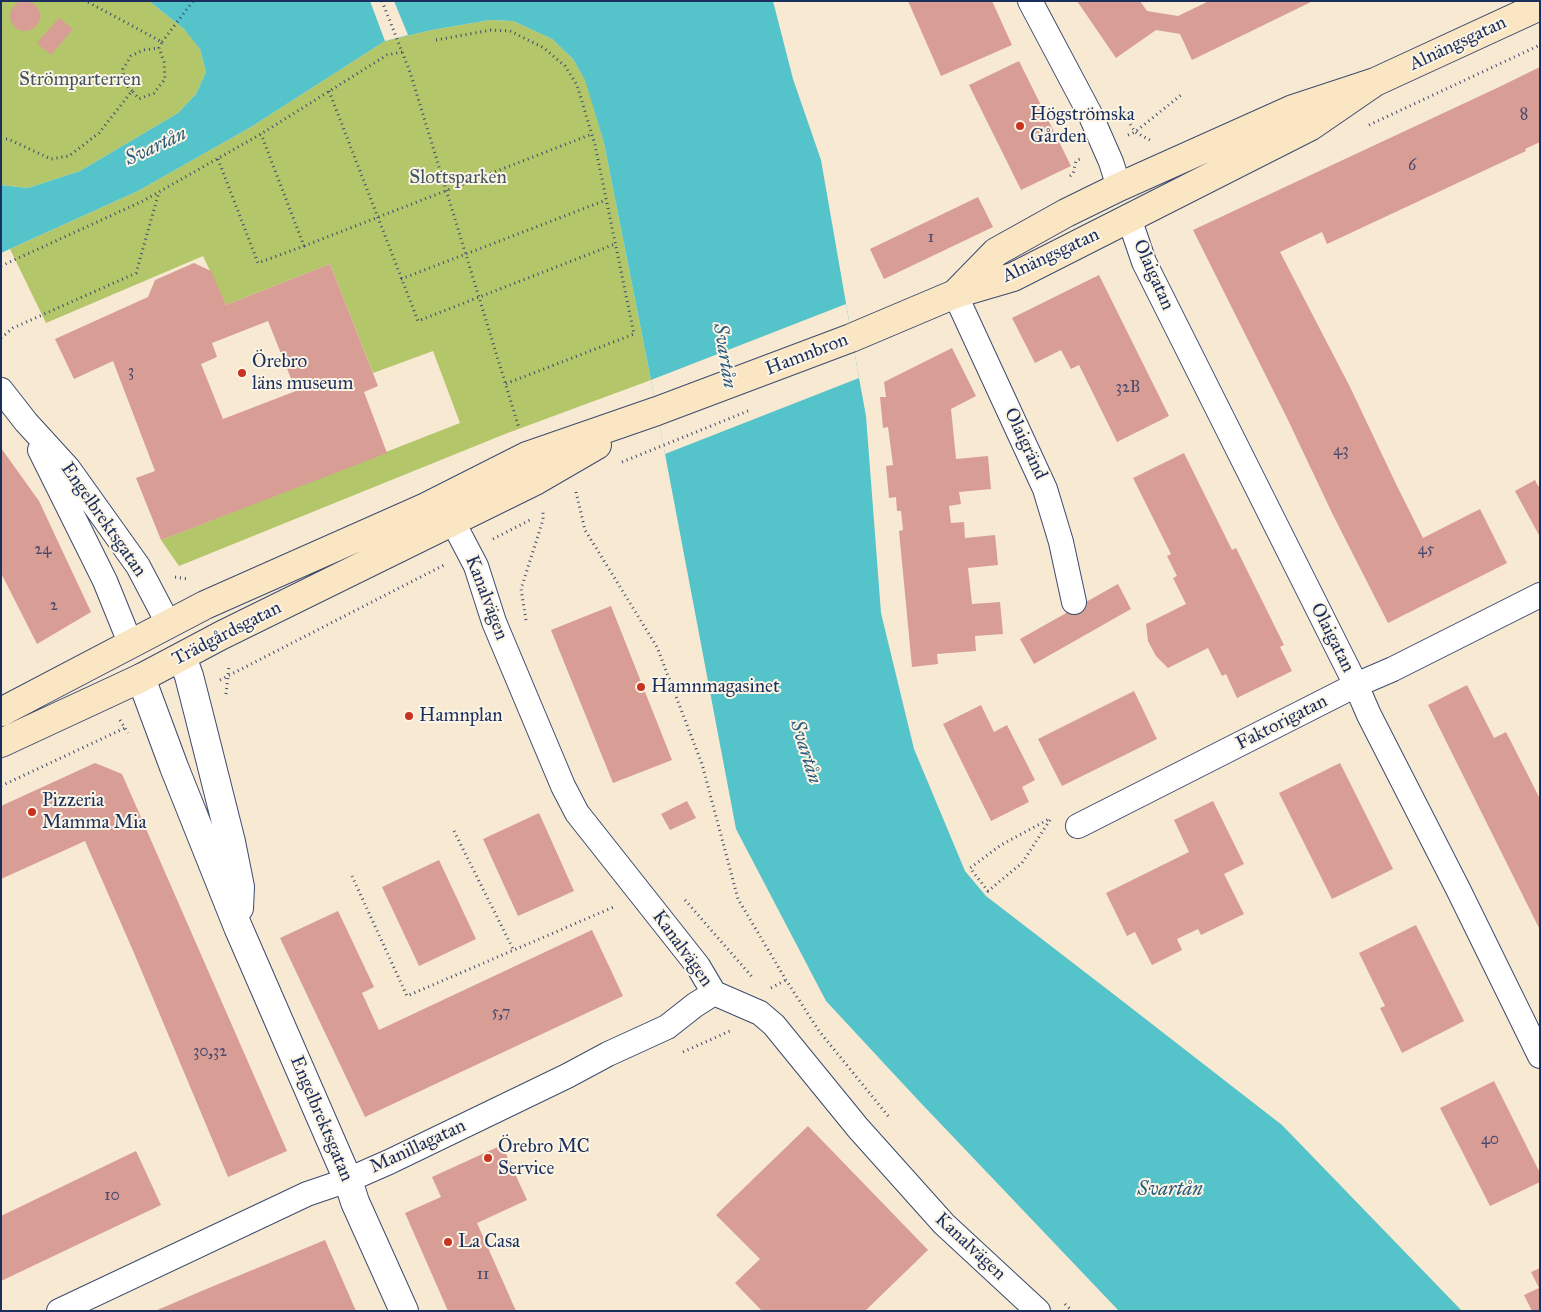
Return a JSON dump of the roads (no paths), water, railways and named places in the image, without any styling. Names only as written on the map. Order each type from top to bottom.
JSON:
[{"type":"main road","name":"Alnängsgatan","points":[[955,294],[996,252],[1059,216],[1293,109],[1375,82],[1540,6]]},
{"type":"main road","name":"Alnängsgatan","points":[[955,294],[1014,277],[1311,126],[1375,82]]},
{"type":"main road","points":[[1119,187],[1130,218]]},
{"type":"main road","name":"Hamnbron","points":[[447,511],[531,469],[657,411],[851,338],[955,294]]},
{"type":"main road","name":"Trädgårdsgatan","points":[[1,712],[231,594],[447,511]]},
{"type":"main road","name":"Trädgårdsgatan","points":[[1,743],[182,657],[447,511]]},
{"type":"main road","points":[[169,625],[182,657]]},
{"type":"main road","points":[[130,645],[141,678]]},
{"type":"street","points":[[1030,1],[1090,114],[1111,162],[1119,187]]},
{"type":"street","name":"Olaigatan","points":[[1130,218],[1144,262],[1540,1056]]},
{"type":"street","name":"Olaigränd","points":[[955,294],[1045,489],[1061,542],[1074,602]]},
{"type":"street","name":"Engelbrektsgatan","points":[[1,390],[26,422],[68,468],[138,566],[169,625]]},
{"type":"street","name":"Engelbrektsgatan","points":[[26,422],[105,581],[130,645]]},
{"type":"street","name":"Kanalvägen","points":[[447,511],[476,566],[494,622],[563,786],[577,812],[698,966],[714,993],[760,1013],[774,1025],[858,1128],[944,1224],[1038,1311]]},
{"type":"street","name":"Faktorigatan","points":[[1078,826],[1540,594]]},
{"type":"street","name":"Engelbrektsgatan","points":[[182,657],[231,842],[240,887],[238,927]]},
{"type":"street","name":"Engelbrektsgatan","points":[[141,678],[174,767],[238,927],[348,1180],[355,1202],[404,1311]]},
{"type":"street","name":"Manillagatan","points":[[59,1311],[307,1194],[348,1180],[389,1162],[567,1076],[608,1054],[667,1027],[714,993]]},
{"type":"water","name":"Svartån","points":[[149,1],[773,1],[793,79],[821,160],[866,416],[881,613],[914,749],[965,871],[986,896],[1282,1125],[1462,1311],[1119,1311],[826,1001],[736,829],[604,143],[585,80],[573,59],[552,39],[513,21],[490,20],[432,30],[385,41],[251,127],[138,191],[1,253],[1,185],[28,188],[80,171],[178,113],[196,94],[206,72],[200,49],[184,29]]},
{"type":"place","name":"Högströmska Gården","points":[[1020,126]]},
{"type":"place","name":"Örebro läns museum","points":[[242,373]]},
{"type":"place","name":"Hamnmagasinet","points":[[641,687]]},
{"type":"place","name":"Hamnplan","points":[[409,716]]},
{"type":"place","name":"Pizzeria Mamma Mia","points":[[32,812]]},
{"type":"place","name":"Örebro MC Service","points":[[488,1158]]},
{"type":"place","name":"La Casa","points":[[448,1242]]},
{"type":"park label","name":"Strömparterren","points":[[80,80]]},
{"type":"park label","name":"Slottsparken","points":[[458,178]]}]
